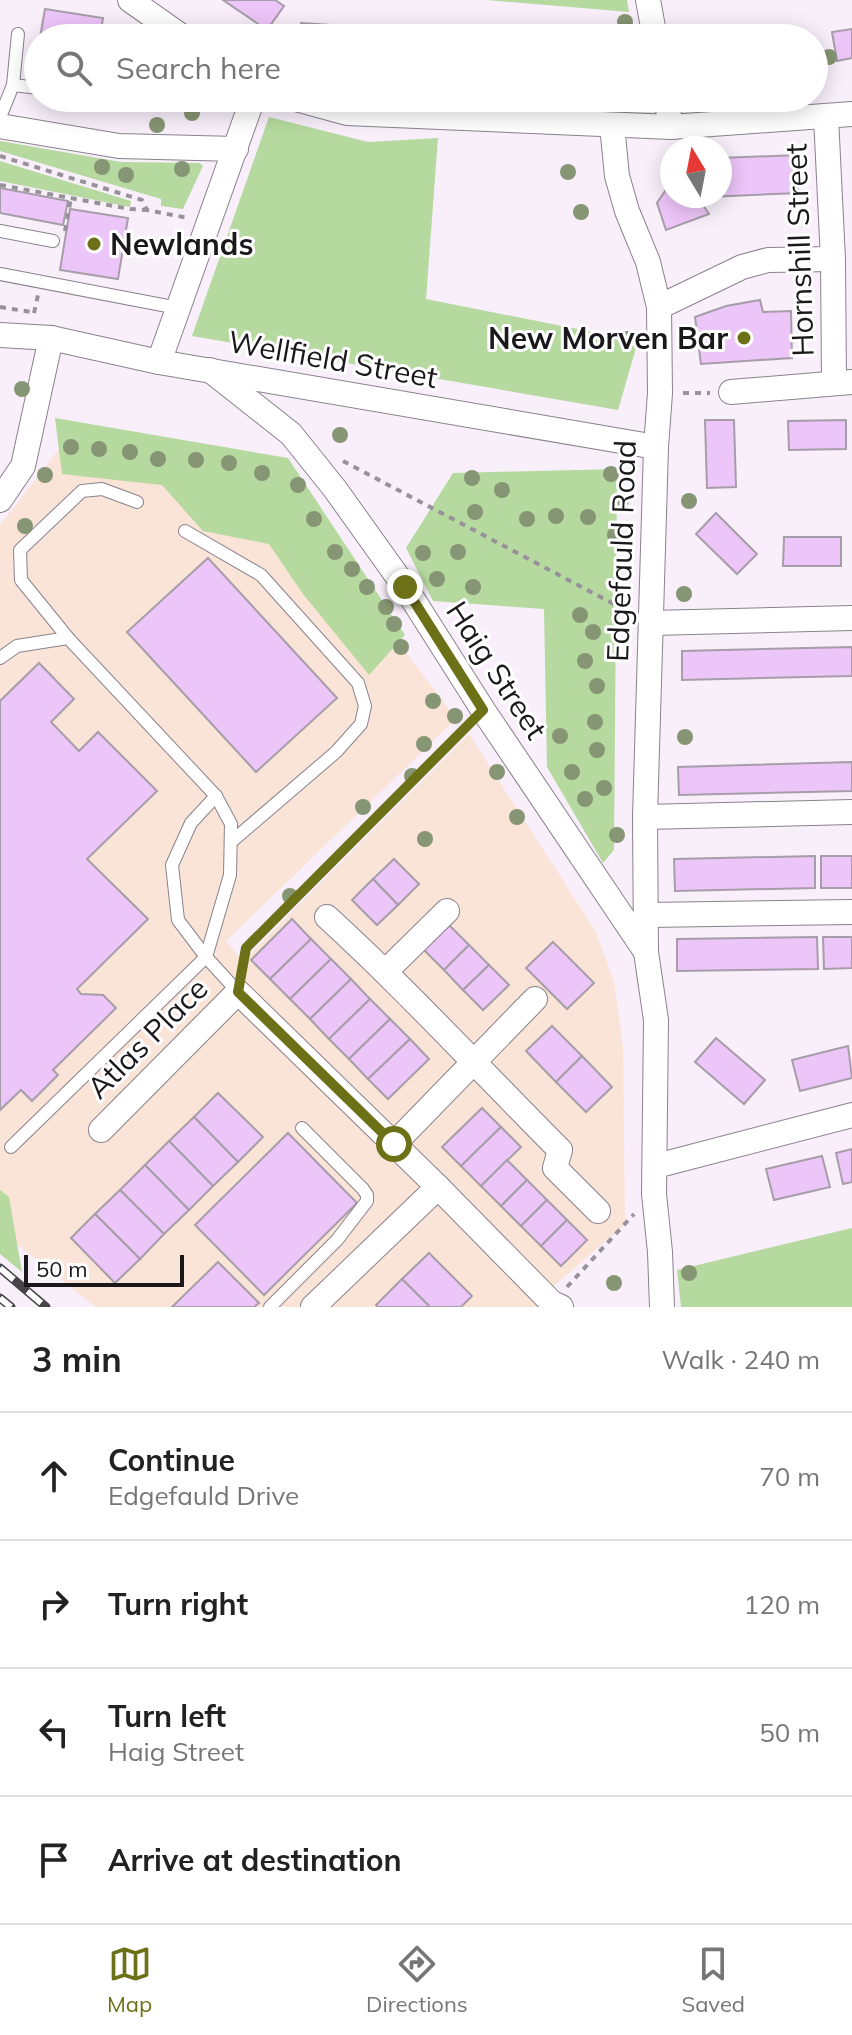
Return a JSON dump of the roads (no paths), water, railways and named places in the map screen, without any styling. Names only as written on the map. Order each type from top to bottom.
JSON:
[{"type":"street","points":[[130,0],[164,24]]},
{"type":"street","points":[[648,0],[652,24]]},
{"type":"street","points":[[159,362],[248,112]]},
{"type":"street","points":[[343,112],[671,127],[852,114]]},
{"type":"street","points":[[668,112],[671,127]]},
{"type":"street","name":"Hornshill Street","points":[[826,117],[843,382]]},
{"type":"street","name":"Edgefauld Road","points":[[612,125],[617,176],[627,211],[648,262],[659,307],[660,393],[645,817],[646,952],[656,1020],[654,1194],[662,1307]]},
{"type":"street","points":[[0,126],[119,146],[236,149]]},
{"type":"street","points":[[659,307],[742,267],[768,260],[833,259]]},
{"type":"street","name":"Wellfield Street","points":[[0,335],[51,338],[159,362],[656,447]]},
{"type":"street","points":[[0,500],[23,466],[51,338]]},
{"type":"street","name":"Haig Street","points":[[210,370],[291,434],[309,456],[405,587],[483,710],[646,952]]},
{"type":"street","points":[[731,392],[843,382]]},
{"type":"street","points":[[651,623],[852,618]]},
{"type":"street","points":[[645,817],[852,812]]},
{"type":"street","points":[[386,971],[447,911]]},
{"type":"street","points":[[647,915],[852,912]]},
{"type":"street","points":[[327,917],[386,971],[560,1150],[555,1168],[598,1211]]},
{"type":"street","points":[[238,992],[556,1305]]},
{"type":"street","name":"Atlas Place","points":[[101,1130],[238,992]]},
{"type":"street","points":[[394,1144],[535,999]]},
{"type":"street","points":[[656,1166],[852,1115]]},
{"type":"street","points":[[313,1307],[348,1251],[438,1187]]},
{"type":"lane","points":[[0,117],[13,85],[18,34]]},
{"type":"lane","points":[[13,85],[24,86]]},
{"type":"lane","points":[[0,231],[53,241]]},
{"type":"lane","points":[[0,274],[178,308]]},
{"type":"lane","points":[[11,1147],[206,957],[230,875],[231,824],[216,796],[68,638],[21,580],[20,550],[82,491],[102,489],[137,502]]},
{"type":"lane","points":[[185,531],[261,575],[358,683],[365,706],[361,724],[336,752],[231,842]]},
{"type":"lane","points":[[0,658],[17,646],[68,638]]},
{"type":"lane","points":[[216,796],[191,823],[172,865],[178,920],[238,992]]},
{"type":"lane","points":[[270,1307],[348,1251],[358,1214],[367,1201],[367,1195],[302,1128]]},
{"type":"railway","points":[[0,1268],[46,1307]]},
{"type":"railway","points":[[0,1298],[11,1307]]},
{"type":"place","name":"Newlands","points":[[94,244]]},
{"type":"place","name":"New Morven Bar","points":[[744,338]]}]
